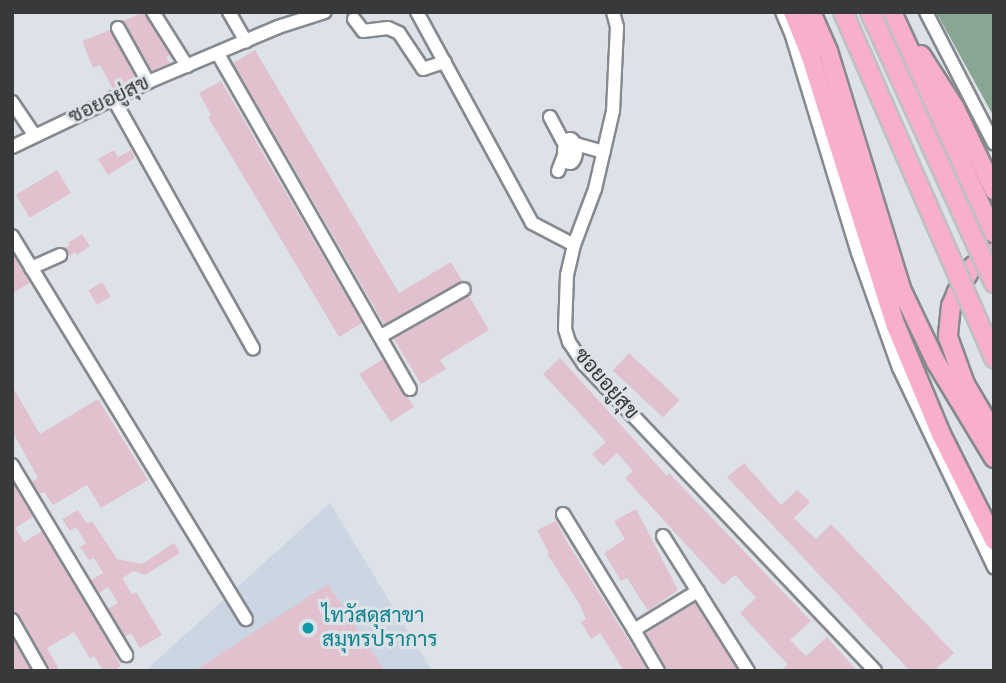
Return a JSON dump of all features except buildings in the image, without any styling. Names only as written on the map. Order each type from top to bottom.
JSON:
[{"type":"highway","points":[[793,12],[810,54],[896,326],[941,434],[994,540]]},
{"type":"highway","points":[[811,12],[828,51],[901,289],[936,362],[994,458]]},
{"type":"highway","points":[[843,12],[994,358]]},
{"type":"highway","points":[[870,12],[994,283]]},
{"type":"highway","points":[[896,20],[955,108],[994,190]]},
{"type":"highway","points":[[896,20],[994,234]]},
{"type":"highway","points":[[994,252],[973,266],[957,292],[951,306],[948,337],[965,384],[994,433]]},
{"type":"street","points":[[153,12],[187,66]]},
{"type":"street","points":[[229,12],[246,42]]},
{"type":"street","name":"ซอยอยู่สุข","points":[[12,147],[113,97],[278,27],[325,12]]},
{"type":"street","points":[[417,12],[533,223],[574,245]]},
{"type":"street","name":"ซอยอยู่สุข","points":[[613,12],[617,27],[613,111],[595,189],[574,245],[564,293],[565,329],[584,364],[875,671]]},
{"type":"street","points":[[782,12],[792,36],[858,253],[899,368],[994,567]]},
{"type":"street","points":[[926,12],[994,144]]},
{"type":"street","points":[[354,19],[363,31],[388,28],[400,33],[423,69],[445,62]]},
{"type":"street","points":[[118,28],[148,82]]},
{"type":"street","points":[[218,54],[410,389]]},
{"type":"street","points":[[113,97],[253,348]]},
{"type":"street","points":[[12,102],[34,135]]},
{"type":"street","points":[[550,117],[567,144],[604,152]]},
{"type":"street","points":[[558,171],[567,144]]},
{"type":"street","points":[[12,236],[246,619]]},
{"type":"street","points":[[31,268],[60,255]]},
{"type":"street","points":[[381,336],[464,289]]},
{"type":"street","points":[[12,465],[126,655]]},
{"type":"street","points":[[563,514],[657,671]]},
{"type":"street","points":[[663,536],[748,671]]},
{"type":"street","points":[[634,630],[698,591]]},
{"type":"street","points":[[12,620],[41,671]]},
{"type":"shaded area","points":[[330,503],[432,671],[145,671]]},
{"type":"green space","points":[[936,12],[994,12],[994,117]]},
{"type":"place","name":"ไทวัสดุสาขา สมุทรปราการ","points":[[308,628]]}]
